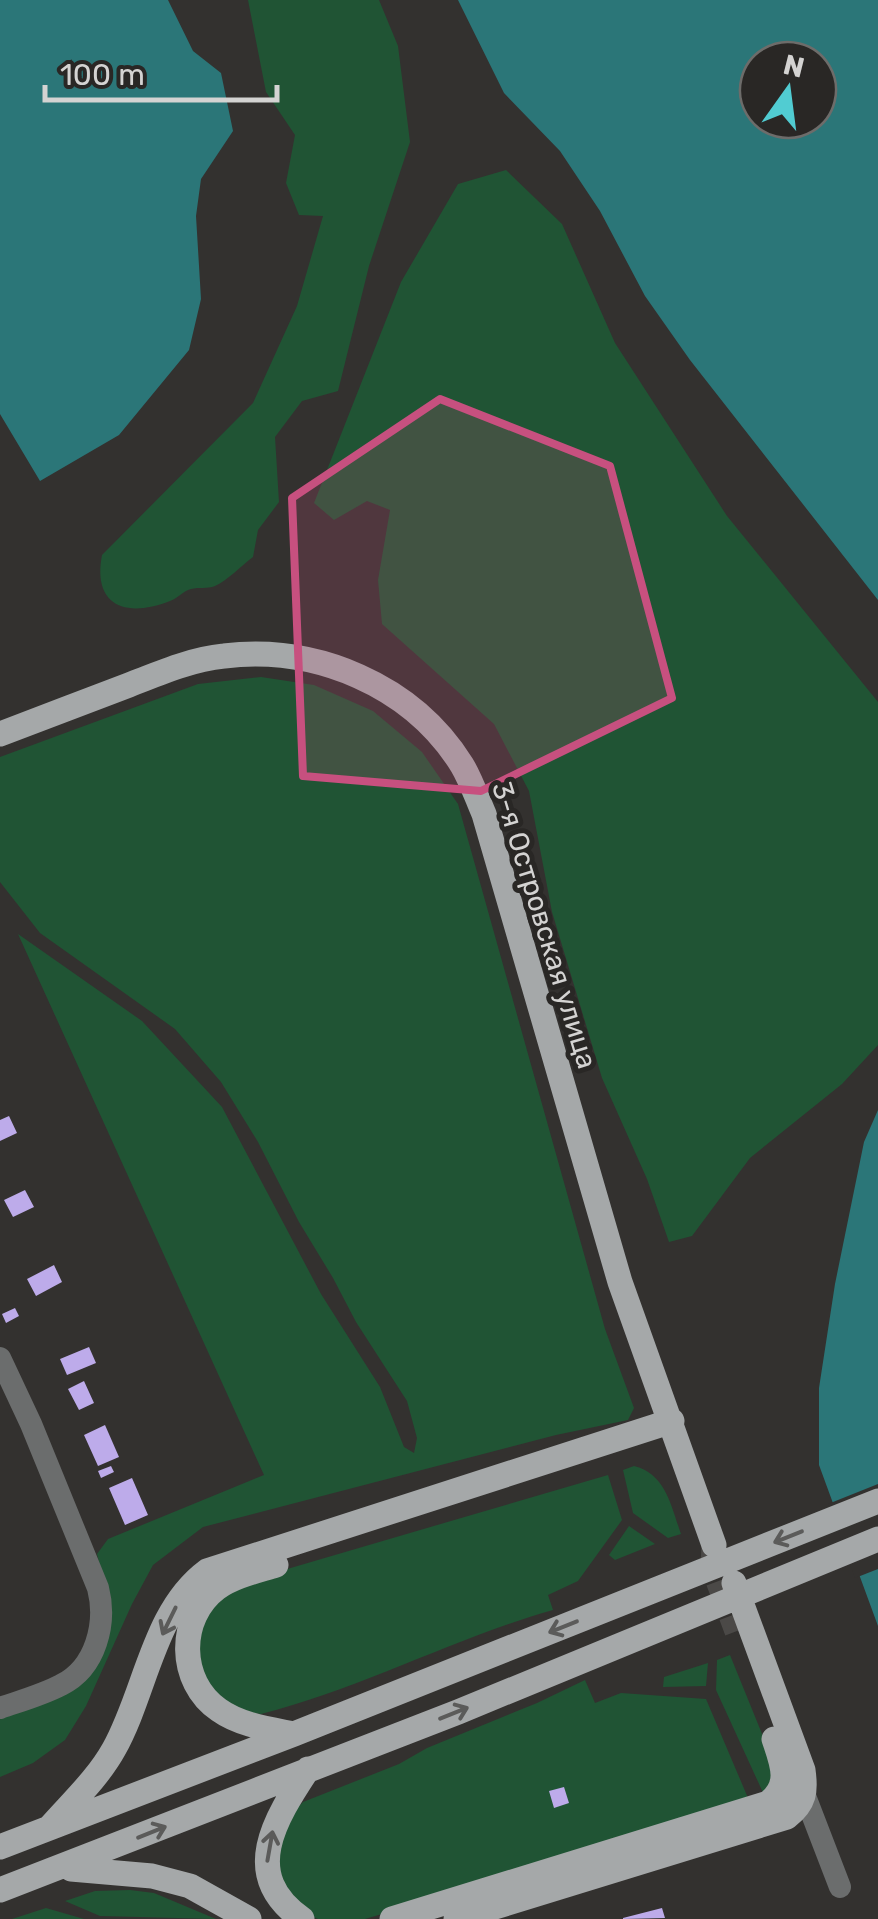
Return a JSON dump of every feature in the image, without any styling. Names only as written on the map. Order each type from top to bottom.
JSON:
[{"type":"main road","name":"3-я Островская улица","points":[[0,734],[170,669],[222,656],[266,654],[306,658],[370,681],[406,703],[436,730],[463,766],[484,814],[620,1282],[803,1770],[805,1796]]},
{"type":"main road","points":[[294,1734],[251,1725],[220,1712],[192,1677],[188,1632],[207,1596],[222,1585],[675,1430]]},
{"type":"main road","points":[[46,1831],[113,1751],[171,1614],[195,1580],[208,1571],[675,1430]]},
{"type":"main road","points":[[0,1847],[878,1501]]},
{"type":"main road","points":[[0,1890],[878,1539]]},
{"type":"main road","points":[[392,1919],[775,1798],[784,1780],[784,1769],[738,1631]]},
{"type":"main road","points":[[302,1919],[277,1895],[270,1879],[267,1849],[274,1826],[308,1769]]},
{"type":"main road","points":[[456,1919],[787,1816],[805,1796]]},
{"type":"main road","points":[[61,1868],[152,1876],[190,1886],[249,1919]]},
{"type":"street","points":[[0,1358],[103,1606],[91,1655],[74,1677],[0,1708]]},
{"type":"street","points":[[805,1796],[840,1886]]},
{"type":"highlighted area","points":[[440,399],[610,466],[672,698],[481,791],[303,776],[292,498]]},
{"type":"green space","points":[[248,0],[379,0],[398,46],[410,142],[369,266],[338,391],[302,401],[275,437],[279,502],[258,530],[253,557],[215,586],[191,589],[154,606],[127,608],[116,604],[102,587],[102,555],[253,403],[297,306],[323,216],[299,215],[286,183],[295,135],[266,92]]},
{"type":"green space","points":[[506,170],[562,224],[615,343],[727,516],[878,702],[878,1045],[842,1084],[750,1158],[692,1236],[669,1242],[647,1179],[602,1078],[552,912],[529,791],[494,724],[382,624],[378,580],[390,510],[367,501],[334,520],[314,503],[401,282],[458,184]]},
{"type":"green space","points":[[261,677],[314,685],[373,711],[422,752],[458,804],[605,1329],[634,1408],[628,1420],[556,1435],[203,1527],[153,1565],[86,1706],[65,1740],[33,1763],[0,1777],[0,1711],[93,1665],[111,1609],[97,1554],[108,1539],[264,1475],[18,934],[142,1021],[222,1107],[321,1294],[380,1387],[404,1447],[414,1453],[417,1438],[407,1401],[356,1322],[221,1082],[175,1029],[40,933],[0,882],[0,757],[198,684]]},
{"type":"green space","points":[[634,1466],[660,1484],[681,1534],[668,1538],[633,1513],[623,1470]]},
{"type":"green space","points":[[608,1475],[622,1520],[578,1581],[548,1595],[553,1610],[335,1691],[261,1714],[229,1703],[206,1680],[197,1649],[204,1616],[246,1581]]},
{"type":"green space","points":[[629,1526],[655,1544],[615,1560],[609,1555]]},
{"type":"green space","points":[[730,1655],[775,1766],[765,1797],[716,1690],[717,1660]]},
{"type":"green space","points":[[708,1663],[706,1686],[663,1687],[664,1677]]},
{"type":"green space","points":[[585,1680],[595,1703],[621,1693],[706,1699],[751,1805],[365,1919],[318,1919],[294,1899],[281,1875],[279,1849],[286,1824],[303,1802],[399,1764],[427,1748]]},
{"type":"green space","points":[[95,1891],[154,1893],[216,1919],[100,1916],[65,1901]]},
{"type":"green space","points":[[46,1908],[84,1919],[12,1919]]},
{"type":"water","points":[[0,0],[168,0],[193,51],[221,73],[233,131],[201,179],[196,216],[201,299],[189,350],[119,435],[40,481],[0,414]]},
{"type":"water","points":[[458,0],[878,0],[878,600],[690,360],[645,296],[600,211],[560,151],[504,93]]},
{"type":"water","points":[[878,1110],[878,1626],[819,1465],[819,1388],[864,1142]]},
{"type":"pier","points":[[878,1484],[878,1569],[855,1578],[828,1504]]},
{"type":"building","points":[[9,1116],[17,1133],[0,1141],[0,1120]]},
{"type":"building","points":[[25,1190],[34,1207],[13,1217],[4,1200]]},
{"type":"building","points":[[54,1265],[62,1282],[36,1296],[27,1279]]},
{"type":"building","points":[[15,1308],[19,1316],[6,1323],[2,1314]]},
{"type":"building","points":[[89,1347],[96,1363],[67,1375],[60,1359]]},
{"type":"building","points":[[84,1381],[94,1403],[79,1410],[68,1389]]},
{"type":"building","points":[[105,1425],[119,1457],[98,1466],[84,1435]]},
{"type":"building","points":[[111,1466],[114,1472],[101,1478],[98,1471]]},
{"type":"building","points":[[132,1478],[148,1515],[125,1525],[109,1488]]},
{"type":"building","points":[[564,1787],[569,1803],[554,1808],[549,1791]]},
{"type":"building","points":[[662,1908],[665,1918],[623,1919],[623,1918]]},
{"type":"tunnel","points":[[714,1545],[713,1567],[737,1631]]}]
